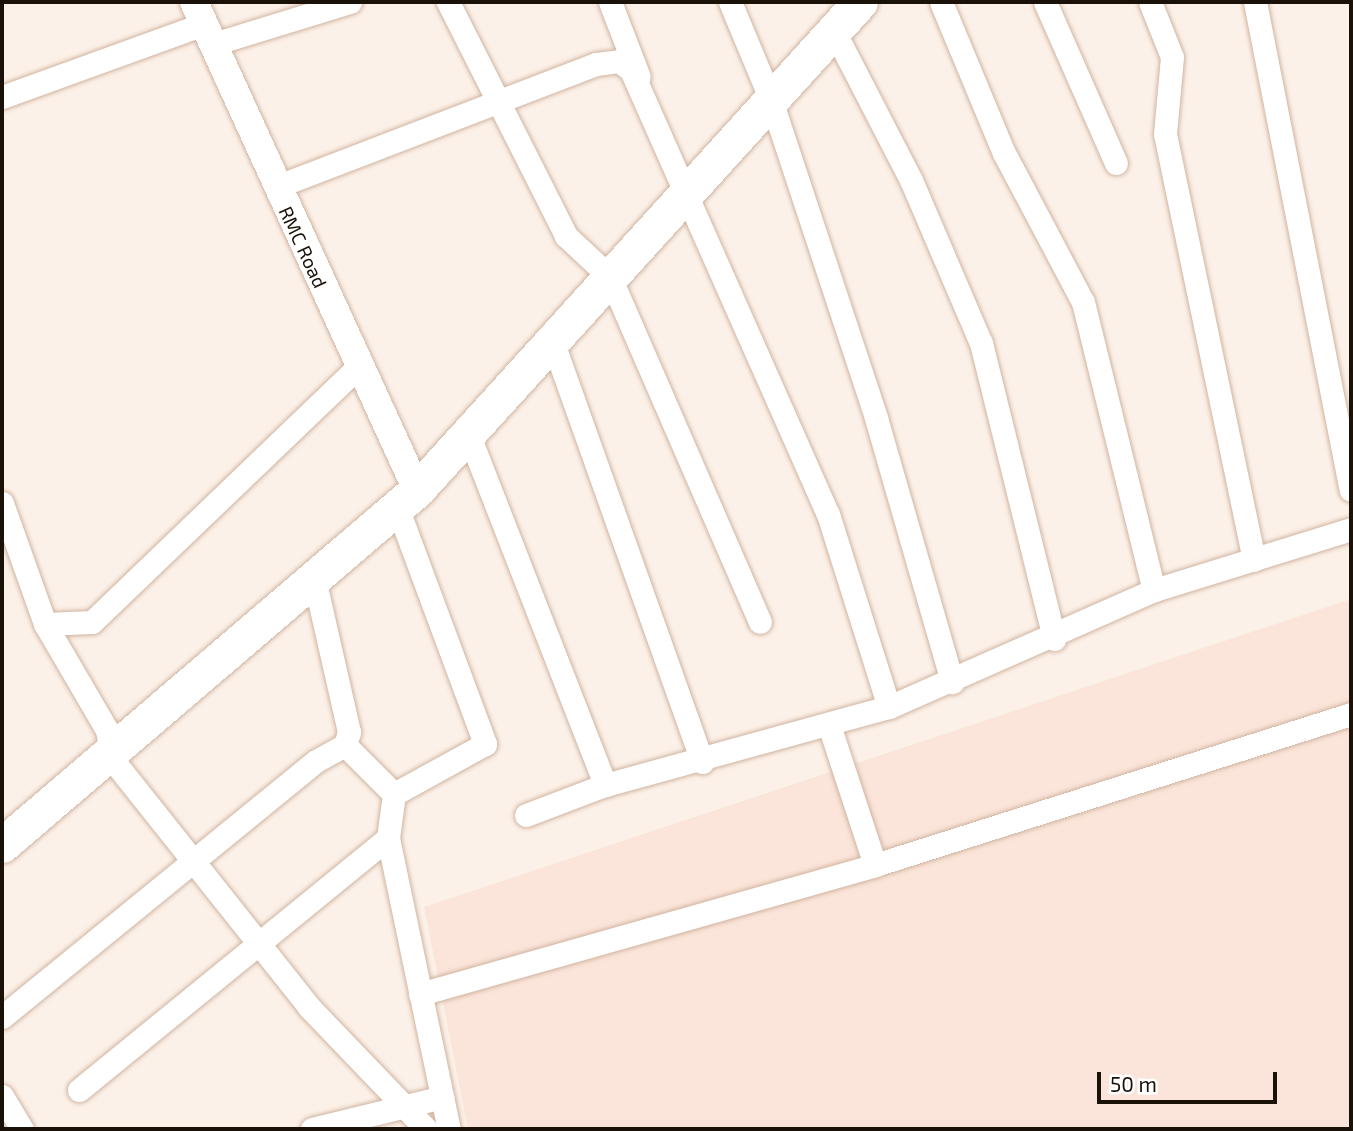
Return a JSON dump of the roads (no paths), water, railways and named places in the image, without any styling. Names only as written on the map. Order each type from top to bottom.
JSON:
[{"type":"main road","points":[[2,845],[412,494],[850,10]]},
{"type":"street","points":[[2,97],[207,17],[350,2]]},
{"type":"street","points":[[448,2],[495,100],[566,236],[610,277],[760,622]]},
{"type":"street","points":[[610,2],[643,86],[828,514],[888,707]]},
{"type":"street","points":[[730,2],[771,100],[876,418],[952,682]]},
{"type":"street","points":[[941,2],[1004,153],[1083,302],[1154,590]]},
{"type":"street","points":[[1045,2],[1116,163]]},
{"type":"street","points":[[1150,2],[1172,57],[1165,134],[1254,560]]},
{"type":"street","points":[[1255,2],[1351,490]]},
{"type":"street","points":[[850,10],[911,180],[981,343],[1054,639]]},
{"type":"street","name":"RMC Road","points":[[207,17],[286,183],[412,494]]},
{"type":"street","name":"RMC Road","points":[[207,17],[412,494]]},
{"type":"street","points":[[286,183],[495,100],[619,61],[643,86]]},
{"type":"street","points":[[552,340],[702,762]]},
{"type":"street","points":[[45,624],[92,622],[359,366]]},
{"type":"street","points":[[468,433],[605,785]]},
{"type":"street","points":[[394,794],[485,744],[412,494]]},
{"type":"street","points":[[2,503],[45,624],[107,730],[111,752],[191,861],[400,1107],[426,1129]]},
{"type":"street","points":[[526,815],[605,785],[702,762],[888,707],[1054,639],[1154,590],[1351,529]]},
{"type":"street","points":[[2,1017],[191,861],[345,745],[349,732],[314,578]]},
{"type":"street","points":[[420,994],[875,866],[1351,714]]},
{"type":"street","points":[[829,725],[875,866]]},
{"type":"street","points":[[345,745],[394,794]]},
{"type":"street","points":[[394,794],[388,838],[449,1129]]},
{"type":"street","points":[[79,1090],[257,939],[388,838]]},
{"type":"street","points":[[2,1096],[22,1129]]},
{"type":"street","points":[[312,1129],[442,1097]]}]
